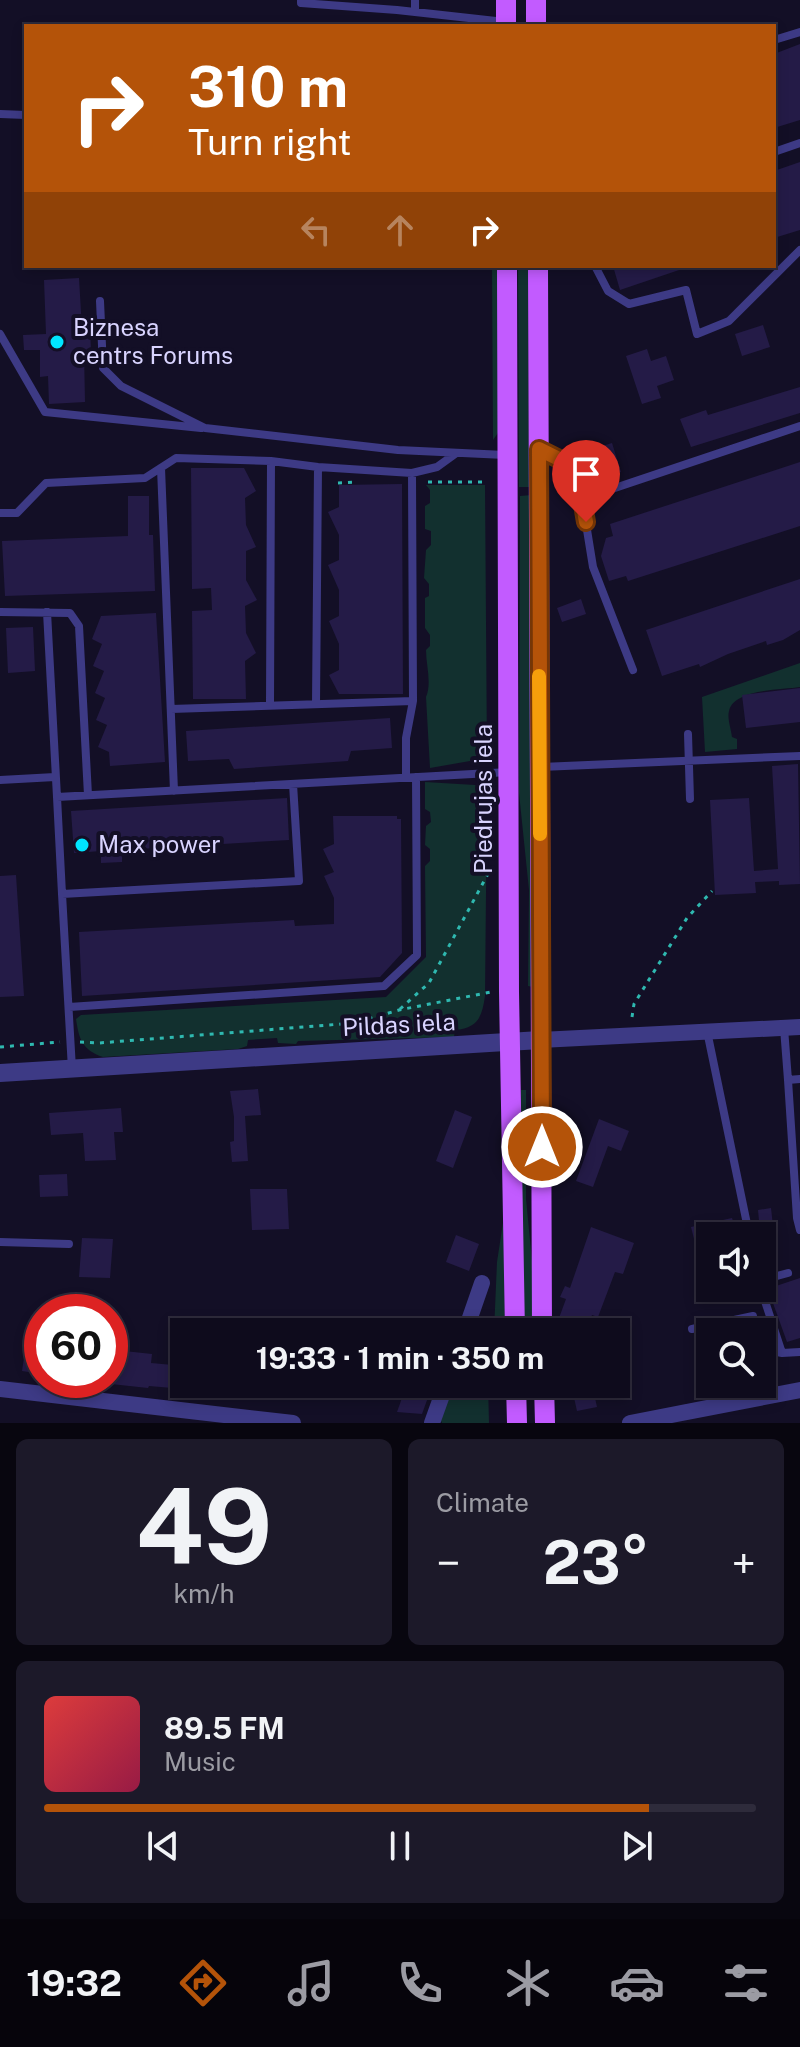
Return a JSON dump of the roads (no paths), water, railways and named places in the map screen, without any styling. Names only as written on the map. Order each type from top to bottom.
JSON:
[{"type":"main road","points":[[506,0],[506,24]]},
{"type":"main road","name":"Piedrujas iela","points":[[507,268],[510,1043],[515,1318]]},
{"type":"main road","points":[[538,268],[542,1318]]},
{"type":"main road","points":[[516,1398],[517,1423]]},
{"type":"main road","points":[[544,1398],[545,1423]]},
{"type":"street","name":"Pildas iela","points":[[0,1073],[792,1027]]},
{"type":"street","points":[[470,1318],[482,1283]]},
{"type":"street","points":[[0,1389],[293,1423]]},
{"type":"street","points":[[630,1423],[800,1390]]},
{"type":"street","points":[[432,1423],[441,1398]]},
{"type":"lane","points":[[301,0],[301,3],[415,12],[506,24]]},
{"type":"lane","points":[[415,0],[415,12]]},
{"type":"lane","points":[[776,39],[800,32]]},
{"type":"lane","points":[[0,114],[24,115]]},
{"type":"lane","points":[[776,151],[800,143]]},
{"type":"lane","points":[[596,268],[608,291],[629,304],[686,290],[697,334],[729,321],[800,250]]},
{"type":"lane","points":[[100,301],[103,368],[121,386],[205,428]]},
{"type":"lane","points":[[0,334],[45,412],[398,450],[508,456]]},
{"type":"lane","points":[[582,499],[800,426]]},
{"type":"lane","points":[[539,449],[561,460],[582,499],[593,567],[633,670]]},
{"type":"lane","points":[[0,513],[17,513],[46,483],[145,478],[176,458],[271,461],[412,477],[437,467],[455,454]]},
{"type":"lane","points":[[270,705],[271,461]]},
{"type":"lane","points":[[316,704],[318,467]]},
{"type":"lane","points":[[161,468],[174,791]]},
{"type":"lane","points":[[69,1007],[384,986],[417,955],[411,777],[406,738],[413,701],[412,477]]},
{"type":"lane","points":[[0,612],[70,613],[79,626],[88,795]]},
{"type":"lane","points":[[47,612],[72,1069]]},
{"type":"lane","points":[[171,709],[413,701]]},
{"type":"lane","points":[[688,734],[690,799]]},
{"type":"lane","points":[[540,767],[800,756]]},
{"type":"lane","points":[[57,797],[510,772]]},
{"type":"lane","points":[[0,780],[55,777]]},
{"type":"lane","points":[[62,894],[299,881],[293,784]]},
{"type":"lane","points":[[792,1027],[788,1080],[800,1230]]},
{"type":"lane","points":[[707,1031],[747,1222]]},
{"type":"lane","points":[[788,1080],[800,1079]]},
{"type":"lane","points":[[0,1242],[69,1244]]},
{"type":"lane","points":[[782,1353],[762,1292],[766,1279],[788,1273]]},
{"type":"lane","points":[[692,1329],[696,1328]]},
{"type":"lane","points":[[776,1352],[800,1352]]},
{"type":"place","name":"Biznesa centrs Forums","points":[[57,342]]},
{"type":"place","name":"Max power","points":[[82,845]]}]
